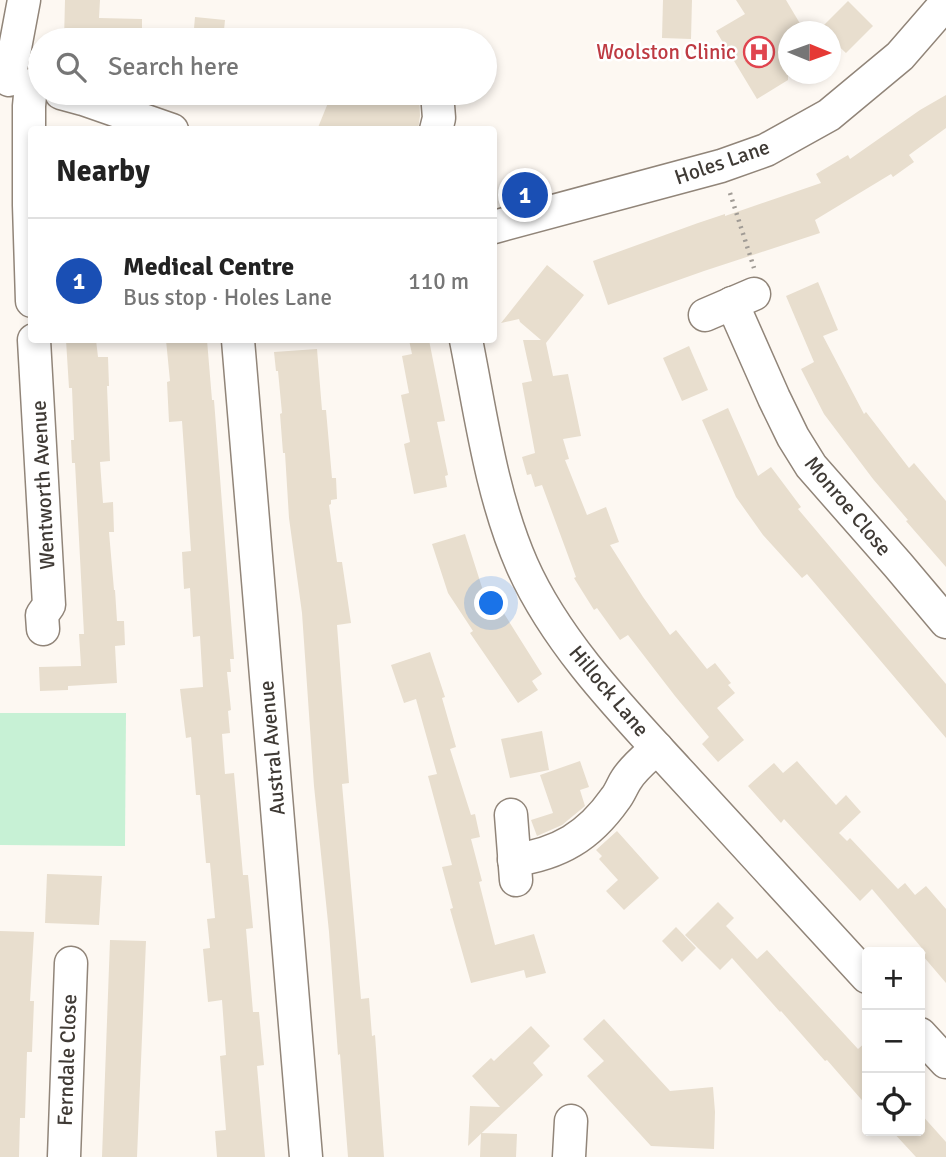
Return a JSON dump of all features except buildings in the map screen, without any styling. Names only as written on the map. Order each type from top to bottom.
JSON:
[{"type":"street","points":[[24,0],[28,85]]},
{"type":"street","name":"Holes Lane","points":[[497,226],[721,166],[766,150],[829,115],[900,56],[946,3]]},
{"type":"street","points":[[29,105],[29,126]]},
{"type":"street","points":[[100,105],[161,126]]},
{"type":"street","points":[[437,126],[438,105]]},
{"type":"street","name":"Monroe Close","points":[[730,304],[793,437],[811,466],[946,622]]},
{"type":"street","name":"Wentworth Avenue","points":[[34,343],[49,605],[43,615],[43,629]]},
{"type":"street","name":"Austral Avenue","points":[[238,343],[306,1157]]},
{"type":"street","name":"Hillock Lane","points":[[467,343],[501,506],[522,566],[556,627],[604,688],[740,841],[862,972]]},
{"type":"street","points":[[511,815],[515,870],[576,838],[606,811],[618,797],[636,766],[657,747]]},
{"type":"street","name":"Ferndale Close","points":[[64,1157],[71,963]]},
{"type":"street","points":[[925,1039],[946,1062]]},
{"type":"street","points":[[569,1157],[571,1121]]},
{"type":"path","points":[[729,191],[758,280],[730,304]]},
{"type":"green space","points":[[0,713],[126,713],[125,846],[0,845]]},
{"type":"place","name":"Woolston Clinic","points":[[759,52]]},
{"type":"place","name":"Medical Centre","points":[[525,195]]}]
